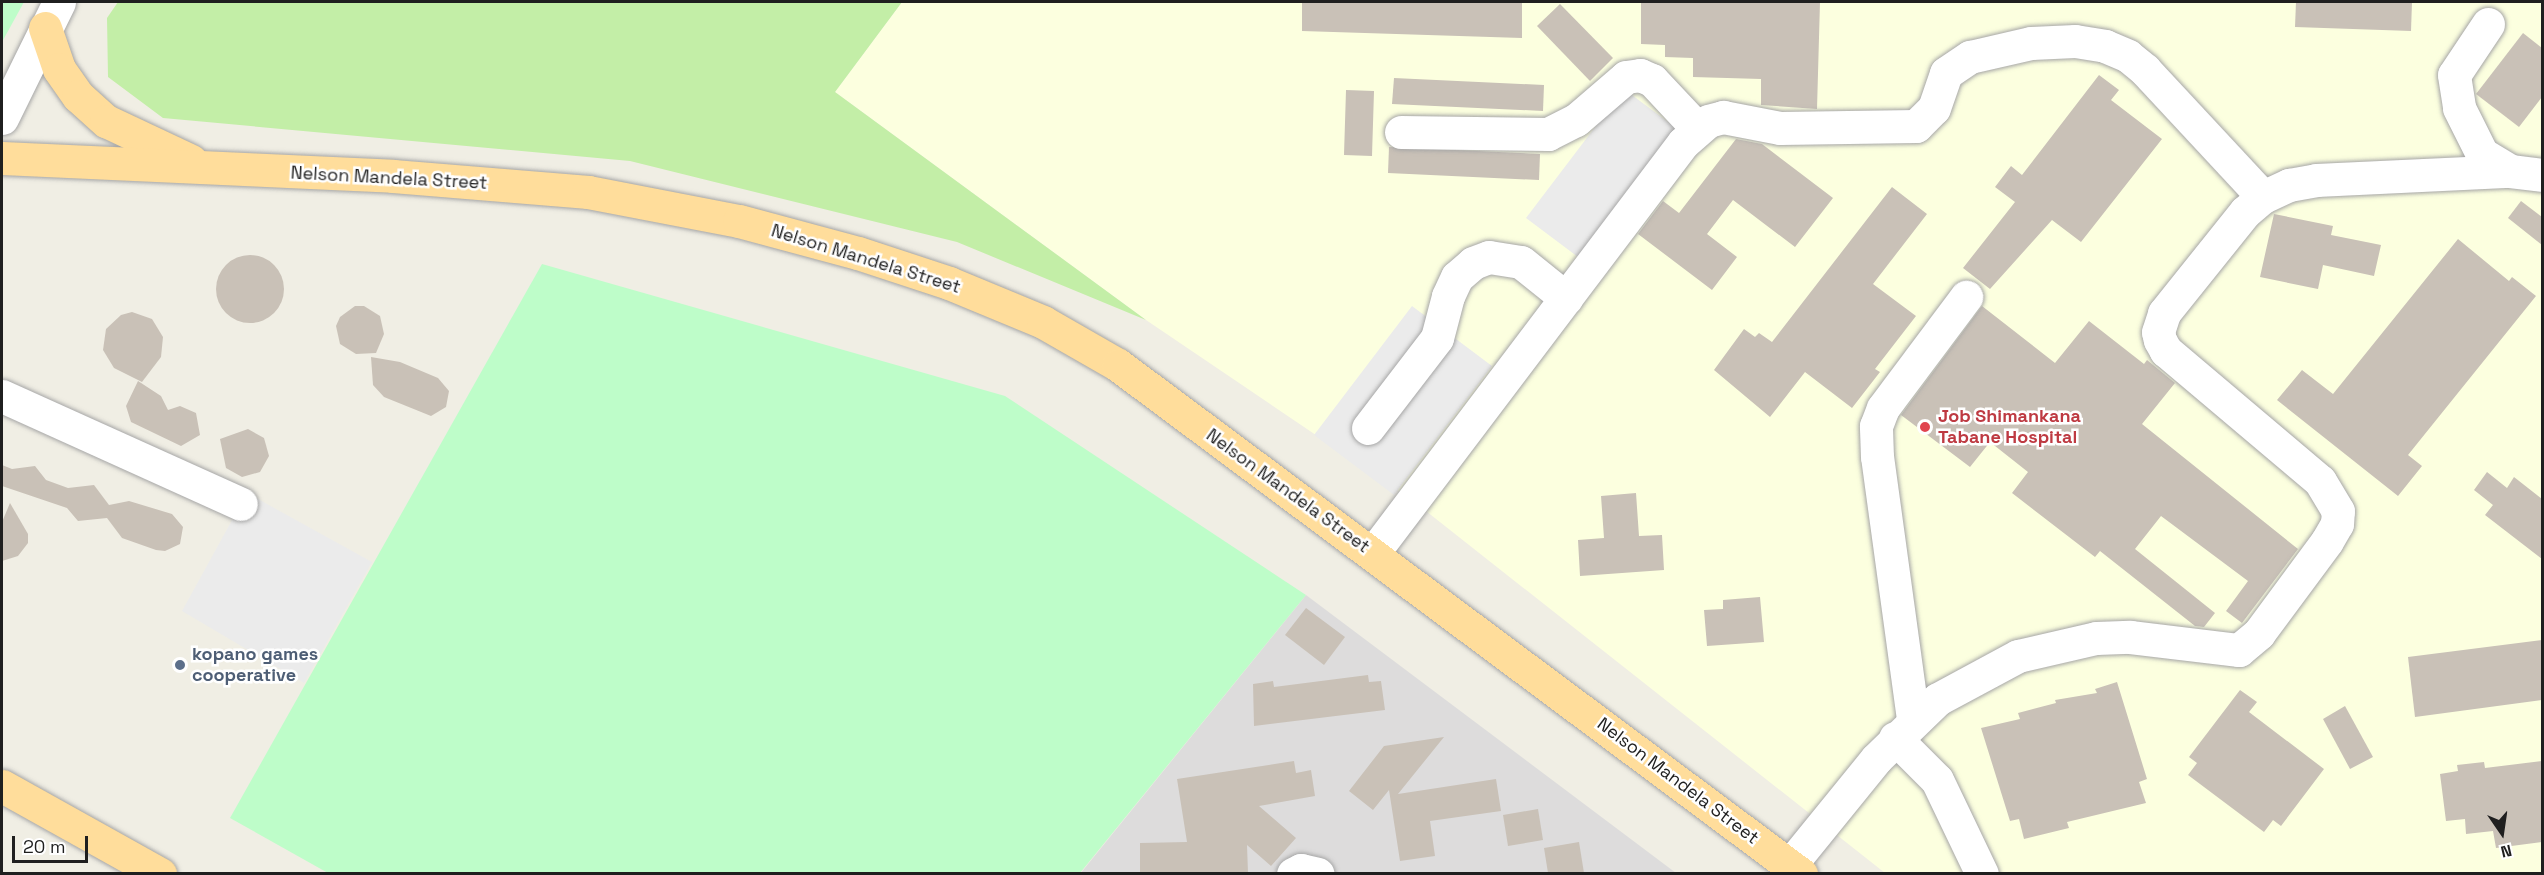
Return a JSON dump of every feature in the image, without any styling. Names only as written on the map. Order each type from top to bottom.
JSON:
[{"type":"main road","points":[[52,15],[59,69],[78,96],[99,114],[205,168]]},
{"type":"main road","name":"Nelson Mandela Street","points":[[2,158],[393,176],[588,192],[739,221],[858,252],[949,283],[1043,322],[1118,365],[1795,869]]},
{"type":"main road","points":[[2,786],[160,873]]},
{"type":"street","points":[[2,118],[52,15]]},
{"type":"street","points":[[2488,24],[2454,75],[2458,108],[2482,154],[2510,171]]},
{"type":"street","points":[[1372,553],[1696,128],[1723,117],[1780,128],[1916,126],[1934,108],[1946,73],[1970,57],[2031,43],[2075,41],[2105,46],[2128,56],[2145,70],[2263,197]]},
{"type":"street","points":[[1401,132],[1548,134],[1576,120],[1626,77],[1640,75],[1652,80],[1696,128]]},
{"type":"street","points":[[1795,869],[1904,728],[1979,675],[2018,656],[2097,638],[2130,637],[2239,650],[2259,633],[2328,541],[2337,524],[2338,511],[2320,481],[2166,351],[2158,332],[2164,313],[2245,212],[2263,197],[2289,185],[2316,180],[2510,171],[2542,175]]},
{"type":"street","points":[[1368,428],[1437,338],[1448,296],[1457,277],[1473,263],[1489,257],[1521,262],[1566,298]]},
{"type":"street","points":[[1966,297],[1883,408],[1876,426],[1876,457],[1904,728],[1937,780],[1982,873]]},
{"type":"street","points":[[2,396],[241,504]]},
{"type":"street","points":[[1293,873],[1301,870],[1318,873]]},
{"type":"shaded area","name":"Job Shimankana Tabane Hospital","points":[[902,2],[2542,2],[2542,873],[1885,873],[1412,500],[1146,320],[835,92]]},
{"type":"shaded area","points":[[1624,89],[1696,143],[1598,272],[1526,218]]},
{"type":"shaded area","points":[[1412,306],[1492,366],[1394,495],[1314,435]]},
{"type":"shaded area","points":[[247,493],[372,562],[304,683],[182,611]]},
{"type":"shaded area","points":[[1306,595],[1676,873],[1080,874]]},
{"type":"green space","points":[[2,2],[24,2],[2,42]]},
{"type":"green space","points":[[118,2],[902,2],[835,92],[1146,320],[957,242],[630,161],[163,118],[108,77],[107,18]]},
{"type":"green space","points":[[542,264],[1005,396],[1306,595],[1080,873],[328,873],[230,818]]},
{"type":"building","points":[[1302,2],[1522,2],[1522,38],[1302,31]]},
{"type":"building","points":[[1641,2],[1820,2],[1817,109],[1761,105],[1761,79],[1693,77],[1693,58],[1665,57],[1665,45],[1641,44]]},
{"type":"building","points":[[2296,2],[2412,2],[2411,31],[2295,27]]},
{"type":"building","points":[[1560,4],[1613,58],[1590,81],[1537,26]]},
{"type":"building","points":[[2523,33],[2542,48],[2542,97],[2519,127],[2476,94]]},
{"type":"building","points":[[2099,75],[2119,90],[2111,100],[2162,139],[2081,242],[2052,220],[1990,289],[1963,268],[2015,202],[1995,187],[2011,166],[2022,175]]},
{"type":"building","points":[[1394,78],[1544,85],[1543,111],[1392,104]]},
{"type":"building","points":[[1346,90],[1374,91],[1372,156],[1344,155]]},
{"type":"building","points":[[1736,139],[1762,144],[1833,198],[1795,247],[1733,200],[1707,234],[1737,257],[1712,290],[1638,234],[1663,201],[1679,213]]},
{"type":"building","points":[[1389,147],[1540,154],[1539,180],[1388,173]]},
{"type":"building","points":[[1892,187],[1927,214],[1873,284],[1916,316],[1875,369],[1880,372],[1852,408],[1805,372],[1770,417],[1714,370],[1744,329],[1755,337],[1759,333],[1772,342]]},
{"type":"building","points":[[2521,201],[2542,217],[2542,245],[2508,218]]},
{"type":"building","points":[[2274,214],[2333,226],[2331,235],[2381,245],[2374,276],[2323,265],[2318,289],[2260,277]]},
{"type":"building","points":[[2458,239],[2509,281],[2512,277],[2536,296],[2408,455],[2422,466],[2398,496],[2277,400],[2302,370],[2333,394]]},
{"type":"building","points":[[250,255],[263,258],[274,265],[281,276],[284,289],[281,302],[274,313],[263,320],[250,323],[237,320],[226,313],[219,302],[216,289],[219,276],[226,265],[237,258]]},
{"type":"building","points":[[355,306],[364,306],[380,316],[384,334],[376,353],[356,354],[340,344],[336,326],[340,317]]},
{"type":"building","points":[[1982,306],[2055,363],[2089,321],[2144,364],[2147,360],[2175,383],[2142,424],[2298,549],[2242,623],[2226,611],[2248,581],[2161,516],[2135,549],[2215,613],[2204,627],[2195,626],[2100,551],[2095,557],[2012,493],[2028,472],[1990,442],[1970,467],[1901,415]]},
{"type":"building","points":[[132,312],[152,319],[163,337],[161,357],[142,382],[114,368],[103,350],[106,329],[121,315]]},
{"type":"building","points":[[371,357],[400,362],[438,378],[449,391],[446,407],[431,416],[384,397],[373,385]]},
{"type":"building","points":[[138,381],[161,396],[168,410],[180,406],[196,413],[200,435],[181,446],[131,422],[126,406]]},
{"type":"building","points":[[248,429],[264,438],[269,456],[260,472],[242,477],[226,468],[220,439]]},
{"type":"building","points":[[2,465],[12,469],[35,466],[46,480],[68,488],[94,485],[109,505],[129,501],[172,514],[183,527],[180,544],[165,551],[156,550],[122,538],[107,518],[78,521],[67,508],[2,486]]},
{"type":"building","points":[[2487,472],[2507,488],[2514,477],[2542,499],[2542,559],[2485,515],[2493,505],[2474,490]]},
{"type":"building","points":[[1636,493],[1639,536],[1662,535],[1664,570],[1580,576],[1578,540],[1604,538],[1601,496]]},
{"type":"building","points":[[10,503],[28,534],[28,543],[18,556],[2,561],[2,522]]},
{"type":"building","points":[[1760,597],[1764,642],[1707,646],[1704,610],[1723,609],[1723,600]]},
{"type":"building","points":[[1306,608],[1345,637],[1324,665],[1285,635]]},
{"type":"building","points":[[2542,640],[2542,700],[2415,717],[2408,657]]},
{"type":"building","points":[[1368,675],[1369,682],[1381,681],[1385,710],[1254,726],[1253,684],[1273,681],[1274,687]]},
{"type":"building","points":[[2117,682],[2147,779],[2139,782],[2146,803],[2067,822],[2069,828],[2024,839],[2019,819],[2010,821],[1981,728],[2020,719],[2018,713],[2056,703],[2055,700],[2097,693],[2095,689]]},
{"type":"building","points":[[2240,690],[2257,702],[2249,712],[2324,769],[2281,826],[2273,820],[2264,832],[2188,775],[2197,763],[2189,757]]},
{"type":"building","points":[[2345,706],[2373,757],[2350,769],[2323,719]]},
{"type":"building","points":[[1444,737],[1398,794],[1496,779],[1501,811],[1430,821],[1435,856],[1400,861],[1389,790],[1373,810],[1349,791],[1384,746]]},
{"type":"building","points":[[1294,761],[1296,773],[1311,770],[1315,796],[1259,806],[1296,838],[1271,866],[1247,845],[1248,873],[1140,873],[1140,843],[1187,842],[1177,779]]},
{"type":"building","points":[[2542,761],[2542,842],[2496,848],[2493,831],[2466,834],[2465,819],[2446,821],[2440,774],[2458,771],[2457,765],[2484,762],[2485,768]]},
{"type":"building","points":[[1538,809],[1543,840],[1508,846],[1503,815]]},
{"type":"building","points":[[1579,842],[1584,873],[1548,873],[1544,848]]},
{"type":"place","name":"Job Shimankana Tabane Hospital","points":[[1925,427]]},
{"type":"place","name":"kopano games cooperative","points":[[180,665]]}]
